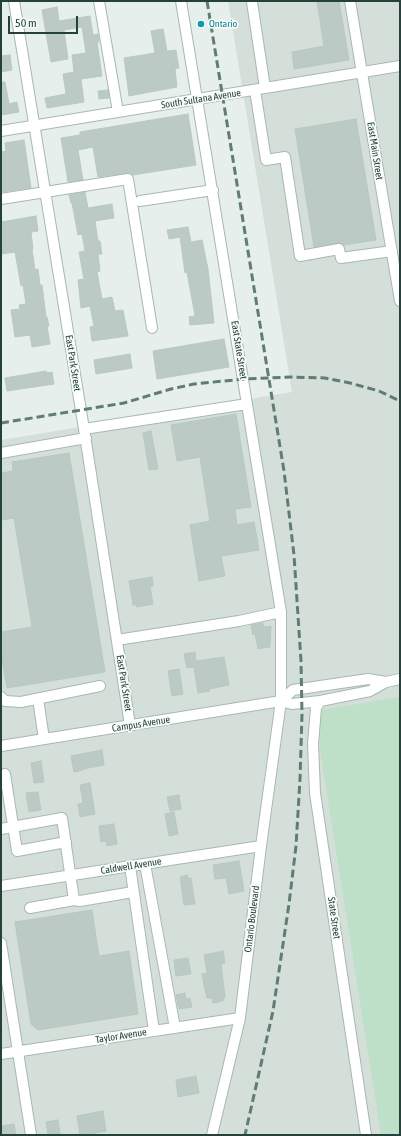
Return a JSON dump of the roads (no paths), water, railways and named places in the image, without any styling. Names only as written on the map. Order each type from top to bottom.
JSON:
[{"type":"street","name":"East Park Street","points":[[14,1],[85,434],[130,725]]},
{"type":"street","points":[[99,1],[118,112]]},
{"type":"street","name":"East State Street","points":[[181,1],[281,612],[281,701]]},
{"type":"street","name":"East Main Street","points":[[350,1],[400,301]]},
{"type":"street","points":[[252,2],[266,160],[285,157],[300,256],[339,248],[341,258],[392,251]]},
{"type":"street","name":"South Sultana Avenue","points":[[1,131],[400,66]]},
{"type":"street","points":[[1,199],[128,179],[152,328]]},
{"type":"street","points":[[140,201],[213,190]]},
{"type":"street","points":[[1,453],[85,434],[247,404]]},
{"type":"street","points":[[117,640],[239,621],[281,612]]},
{"type":"street","name":"Campus Avenue","points":[[281,701],[293,690],[368,679],[386,682],[400,680]]},
{"type":"street","name":"Campus Avenue","points":[[1,746],[281,701],[292,704],[320,701],[370,692],[386,682]]},
{"type":"street","points":[[1,697],[4,701],[16,702],[100,686]]},
{"type":"street","points":[[38,699],[44,739]]},
{"type":"street","name":"Ontario Boulevard","points":[[212,1135],[240,1018],[261,846],[281,701]]},
{"type":"street","name":"State Street","points":[[320,701],[316,708],[313,744],[315,793],[366,1135]]},
{"type":"street","points":[[5,774],[17,851],[66,842]]},
{"type":"street","points":[[1,829],[62,818],[74,900]]},
{"type":"street","name":"Caldwell Avenue","points":[[1,886],[261,846]]},
{"type":"street","points":[[145,864],[175,1028]]},
{"type":"street","points":[[130,866],[154,1031]]},
{"type":"street","points":[[30,908],[74,900],[80,901],[134,892]]},
{"type":"street","points":[[1,944],[31,1135]]},
{"type":"street","name":"Taylor Avenue","points":[[1,1054],[240,1018]]},
{"type":"railway","points":[[207,1],[284,471],[294,555],[301,661],[302,714],[296,846],[273,1011],[245,1135]]},
{"type":"railway","points":[[1,423],[124,403],[194,384],[244,379],[291,377],[325,378],[379,391],[400,401]]},
{"type":"place","name":"Ontario","points":[[201,24]]}]
